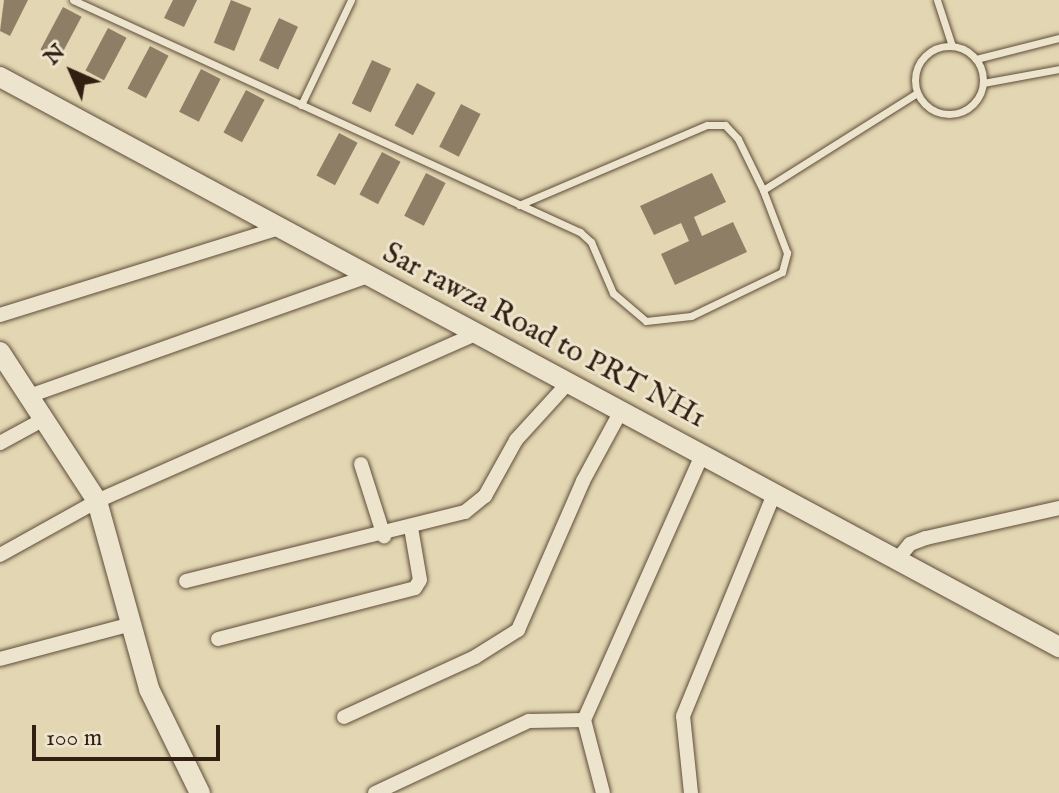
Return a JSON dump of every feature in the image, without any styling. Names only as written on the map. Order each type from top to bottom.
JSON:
[{"type":"main road","name":"Sar rawza Road to PRT NH1","points":[[0,77],[1059,647]]},
{"type":"main road","points":[[0,352],[46,418],[97,501],[149,689],[200,793]]},
{"type":"street","points":[[0,315],[280,228]]},
{"type":"street","points":[[29,396],[368,276]]},
{"type":"street","points":[[0,555],[97,501],[476,334]]},
{"type":"street","points":[[186,581],[384,536],[477,505],[516,440],[568,383]]},
{"type":"street","points":[[344,717],[497,646],[518,630],[583,481],[621,411]]},
{"type":"street","points":[[0,443],[46,418]]},
{"type":"street","points":[[603,793],[584,720],[702,455]]},
{"type":"street","points":[[361,464],[384,536]]},
{"type":"street","points":[[691,793],[683,716],[774,494]]},
{"type":"street","points":[[897,560],[906,547],[926,538],[1059,508]]},
{"type":"street","points":[[218,639],[415,588],[420,580],[411,528]]},
{"type":"street","points":[[0,659],[132,624]]},
{"type":"street","points":[[375,793],[529,721],[584,720]]},
{"type":"lane","points":[[73,0],[519,205],[580,232],[591,242],[613,293],[629,311],[664,323],[704,310],[782,272],[787,253],[763,190],[738,139],[725,125],[707,125],[519,205]]},
{"type":"lane","points":[[301,105],[351,0]]},
{"type":"lane","points":[[937,0],[952,46]]},
{"type":"lane","points":[[976,59],[983,83],[974,103],[955,114],[932,111],[917,93],[914,82],[921,59],[939,47],[952,46],[976,59],[1059,38]]},
{"type":"lane","points":[[983,83],[1059,69]]},
{"type":"lane","points":[[763,190],[917,93]]},
{"type":"building","points":[[4,0],[28,0],[10,36],[0,31]]},
{"type":"building","points":[[173,0],[197,0],[184,27],[164,18]]},
{"type":"building","points":[[231,0],[251,8],[234,51],[214,43]]},
{"type":"building","points":[[63,7],[82,17],[59,59],[40,49]]},
{"type":"building","points":[[279,18],[298,27],[278,69],[259,61]]},
{"type":"building","points":[[108,28],[127,38],[104,80],[85,70]]},
{"type":"building","points":[[150,46],[169,56],[146,98],[127,88]]},
{"type":"building","points":[[372,60],[391,69],[371,112],[352,104]]},
{"type":"building","points":[[201,69],[221,79],[199,122],[179,112]]},
{"type":"building","points":[[417,83],[436,93],[413,135],[394,125]]},
{"type":"building","points":[[246,90],[265,100],[242,142],[223,132]]},
{"type":"building","points":[[461,104],[481,114],[459,157],[439,147]]},
{"type":"building","points":[[339,133],[358,143],[335,185],[316,175]]},
{"type":"building","points":[[382,152],[401,162],[378,204],[359,194]]},
{"type":"building","points":[[426,173],[446,183],[424,226],[404,216]]},
{"type":"building","points":[[712,173],[726,202],[694,217],[702,236],[733,222],[747,252],[675,285],[661,254],[689,241],[681,223],[654,235],[640,206]]}]
